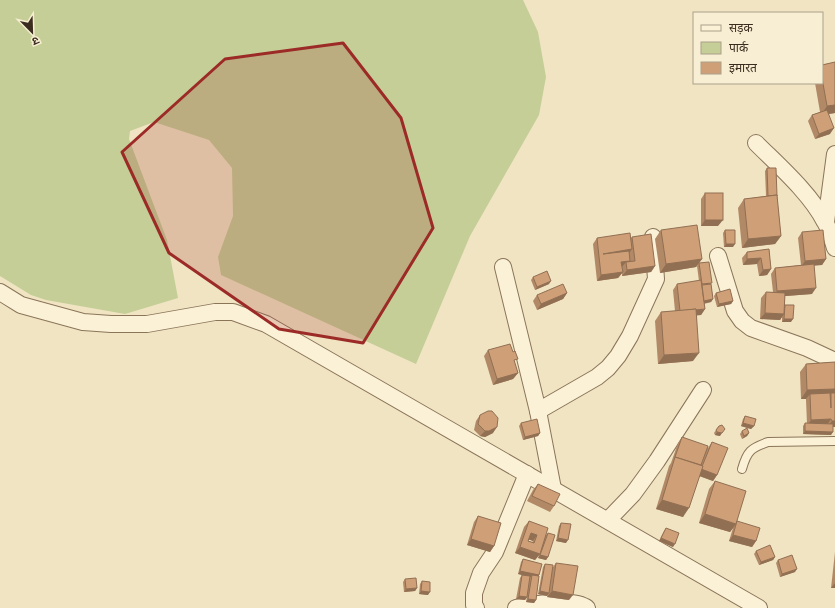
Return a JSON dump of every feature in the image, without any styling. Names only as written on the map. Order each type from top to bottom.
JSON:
[{"type":"street","points":[[756,143],[788,175],[826,222],[835,248]]},
{"type":"street","points":[[826,222],[835,154]]},
{"type":"street","points":[[538,411],[597,377],[608,368],[618,356],[630,336],[656,279],[653,237]]},
{"type":"street","points":[[718,256],[735,311],[742,321],[756,331],[807,348],[835,361]]},
{"type":"street","points":[[503,267],[538,411],[553,489]]},
{"type":"street","points":[[0,292],[21,305],[90,323],[147,324],[215,312],[233,312],[266,324],[759,608]]},
{"type":"street","points":[[608,520],[637,489],[703,390]]},
{"type":"street","points":[[476,608],[474,605],[474,593],[480,573],[496,552],[527,474]]},
{"type":"street","points":[[516,608],[542,603],[583,605],[587,608]]},
{"type":"lane","points":[[742,468],[746,454],[753,448],[763,444],[835,441]]},
{"type":"highlighted area","points":[[343,43],[401,118],[433,228],[363,343],[279,329],[169,253],[122,152],[225,59]]},
{"type":"green space","points":[[0,0],[523,0],[538,32],[546,77],[539,115],[470,236],[416,364],[221,275],[218,257],[233,216],[232,168],[209,140],[154,122],[130,131],[129,139],[167,240],[178,298],[125,314],[46,300],[31,295],[0,276]]},
{"type":"building","points":[[835,62],[835,105],[827,106],[823,84],[823,65]]},
{"type":"building","points":[[827,110],[834,128],[819,134],[812,115]]},
{"type":"building","points":[[767,168],[776,168],[777,195],[768,196]]},
{"type":"building","points":[[705,193],[723,193],[723,220],[705,220]]},
{"type":"building","points":[[777,195],[781,236],[748,239],[744,199]]},
{"type":"building","points":[[697,225],[702,259],[666,264],[661,230]]},
{"type":"building","points":[[725,230],[735,230],[735,244],[726,244]]},
{"type":"building","points":[[823,230],[826,259],[805,261],[802,232]]},
{"type":"building","points":[[630,233],[632,249],[603,254],[629,251],[630,261],[621,262],[623,272],[601,275],[597,238]]},
{"type":"building","points":[[651,234],[655,266],[627,270],[626,262],[635,261],[632,237]]},
{"type":"building","points":[[769,249],[771,269],[763,270],[761,258],[747,259],[747,252]]},
{"type":"building","points":[[709,262],[712,283],[702,284],[699,263]]},
{"type":"building","points":[[814,264],[816,288],[777,291],[775,268]]},
{"type":"building","points":[[547,271],[551,281],[537,287],[533,277]]},
{"type":"building","points":[[701,280],[705,309],[680,311],[677,284]]},
{"type":"building","points":[[563,284],[567,293],[541,304],[537,295]]},
{"type":"building","points":[[711,284],[713,299],[704,301],[702,285]]},
{"type":"building","points":[[730,289],[733,301],[719,304],[716,293]]},
{"type":"building","points":[[766,292],[785,293],[784,314],[765,313]]},
{"type":"building","points":[[785,305],[794,305],[793,319],[784,319]]},
{"type":"building","points":[[696,309],[699,353],[664,355],[661,312]]},
{"type":"building","points":[[510,344],[518,359],[514,360],[518,373],[497,379],[488,350]]},
{"type":"building","points":[[835,362],[835,389],[807,390],[806,364]]},
{"type":"building","points":[[830,393],[831,408],[831,393],[835,393],[835,421],[832,421],[831,419],[811,420],[810,394]]},
{"type":"building","points":[[488,411],[492,411],[498,418],[497,427],[489,431],[485,431],[478,424],[480,415]]},
{"type":"building","points":[[745,416],[756,419],[754,426],[743,423]]},
{"type":"building","points":[[537,419],[540,433],[525,437],[521,423]]},
{"type":"building","points":[[805,423],[833,424],[833,432],[805,431]]},
{"type":"building","points":[[722,425],[725,429],[722,433],[717,432],[716,430]]},
{"type":"building","points":[[747,428],[749,433],[744,436],[742,431]]},
{"type":"building","points":[[682,437],[708,446],[701,465],[675,457]]},
{"type":"building","points":[[712,442],[728,448],[717,475],[701,469]]},
{"type":"building","points":[[675,457],[703,466],[689,508],[662,500]]},
{"type":"building","points":[[715,481],[746,491],[736,524],[705,514]]},
{"type":"building","points":[[538,484],[560,494],[554,506],[532,496]]},
{"type":"building","points":[[478,516],[501,523],[494,546],[471,539]]},
{"type":"building","points":[[529,521],[548,528],[540,554],[520,547]],"holes":[[[531,533],[537,535],[534,543],[528,541]]]},
{"type":"building","points":[[737,521],[760,528],[756,541],[733,535]]},
{"type":"building","points":[[561,523],[571,524],[568,540],[558,538]]},
{"type":"building","points":[[666,528],[679,533],[675,544],[661,538]]},
{"type":"building","points":[[548,533],[555,535],[548,557],[540,555]]},
{"type":"building","points":[[770,545],[775,557],[761,562],[756,551]]},
{"type":"building","points":[[792,555],[797,569],[782,574],[778,560]]},
{"type":"building","points":[[523,559],[542,564],[539,575],[520,571]]},
{"type":"building","points":[[556,563],[578,566],[573,595],[552,591]]},
{"type":"building","points":[[545,564],[553,565],[549,593],[540,591]]},
{"type":"building","points":[[522,575],[530,576],[527,597],[519,596]]},
{"type":"building","points":[[532,575],[539,576],[536,600],[528,599]]},
{"type":"building","points":[[416,578],[417,588],[406,589],[405,579]]},
{"type":"building","points":[[422,581],[430,582],[430,592],[421,591]]}]
